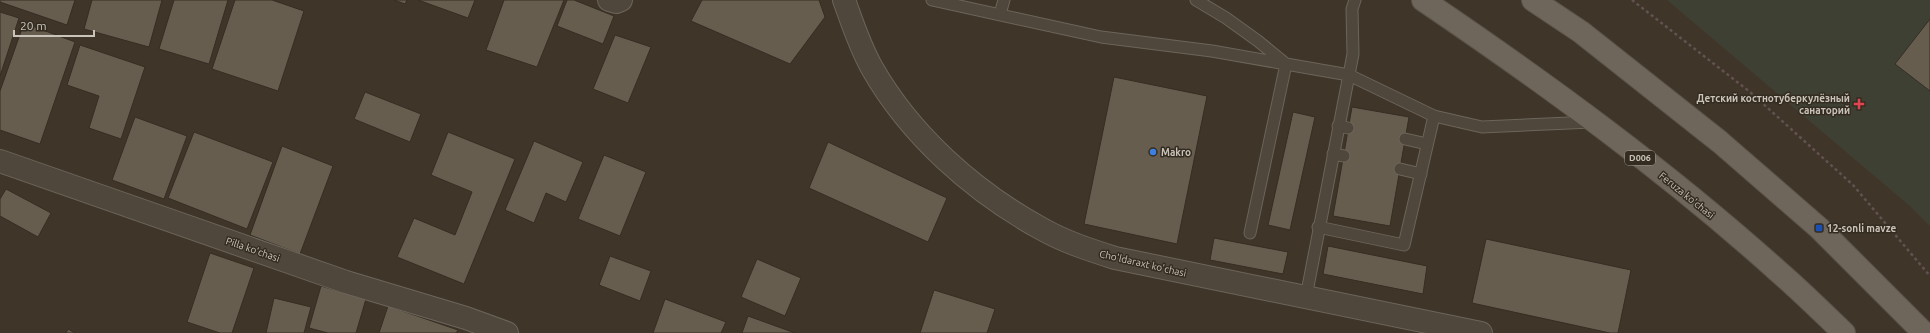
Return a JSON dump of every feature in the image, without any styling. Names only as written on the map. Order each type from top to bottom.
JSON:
[{"type":"main road","name":"Feruza ko'chasi","points":[[1423,0],[1508,58],[1595,122],[1688,195],[1780,273],[1844,333]]},
{"type":"main road","points":[[1534,0],[1581,32],[1720,142],[1819,228],[1924,333]]},
{"type":"street","points":[[608,0],[616,2],[621,0]]},
{"type":"street","name":"Cho'ldaraxt ko'chasi","points":[[844,0],[871,67],[898,106],[927,141],[963,175],[1001,204],[1042,229],[1081,247],[1115,258],[1481,333]]},
{"type":"street","name":"Pilla ko‘chasi","points":[[0,161],[346,282],[466,318],[507,333]]},
{"type":"lane","points":[[932,0],[1101,37],[1212,51],[1349,75],[1434,116],[1482,127],[1595,122]]},
{"type":"lane","points":[[1000,14],[1004,0]]},
{"type":"lane","points":[[1196,0],[1258,40],[1286,64]]},
{"type":"lane","points":[[1306,297],[1318,227],[1338,155],[1343,127],[1353,54],[1352,10],[1354,0]]},
{"type":"lane","points":[[1250,233],[1286,64]]},
{"type":"lane","points":[[1318,227],[1404,245],[1434,116]]},
{"type":"lane","points":[[1405,139],[1427,144]]},
{"type":"lane","points":[[1400,169],[1421,174]]},
{"type":"path","points":[[1632,0],[1750,92],[1853,185],[1930,276]]},
{"type":"shaded area","name":"Детский костнотуберкулёзный санаторий","points":[[1667,0],[1930,0],[1930,226],[1911,207]]},
{"type":"building","points":[[0,0],[75,0],[67,25],[0,2]]},
{"type":"building","points":[[92,0],[162,0],[149,47],[84,29]]},
{"type":"building","points":[[174,0],[228,0],[209,64],[159,49]]},
{"type":"building","points":[[235,0],[272,0],[304,11],[278,91],[212,69]]},
{"type":"building","points":[[394,0],[407,0],[405,4]]},
{"type":"building","points":[[418,0],[475,0],[468,18]]},
{"type":"building","points":[[504,0],[564,0],[537,67],[486,50]]},
{"type":"building","points":[[567,0],[574,0],[614,16],[603,44],[557,26]]},
{"type":"building","points":[[702,0],[819,0],[825,17],[790,64],[691,21]]},
{"type":"building","points":[[0,12],[19,18],[0,76]]},
{"type":"building","points":[[1930,19],[1930,91],[1895,64]]},
{"type":"building","points":[[24,23],[75,42],[40,144],[0,130],[0,91]]},
{"type":"building","points":[[615,35],[651,47],[628,103],[593,89]]},
{"type":"building","points":[[80,45],[145,67],[121,139],[89,128],[99,96],[67,85]]},
{"type":"building","points":[[1114,77],[1207,96],[1177,244],[1084,224]]},
{"type":"building","points":[[365,92],[421,114],[410,142],[354,119]]},
{"type":"building","points":[[1352,107],[1409,117],[1390,226],[1333,216]]},
{"type":"building","points":[[1293,112],[1315,117],[1290,230],[1268,225]]},
{"type":"building","points":[[135,117],[187,136],[164,199],[112,180]]},
{"type":"building","points":[[194,132],[273,162],[247,229],[168,198]]},
{"type":"building","points":[[448,132],[515,159],[464,284],[397,257],[414,218],[455,235],[472,192],[431,175]]},
{"type":"building","points":[[534,141],[583,162],[566,202],[546,193],[534,223],[505,210]]},
{"type":"building","points":[[828,142],[947,198],[928,242],[809,188]]},
{"type":"building","points":[[282,146],[333,166],[300,254],[250,235]]},
{"type":"building","points":[[604,155],[646,172],[620,236],[578,219]]},
{"type":"building","points":[[6,189],[51,213],[38,237],[0,216],[0,199]]},
{"type":"building","points":[[1214,238],[1288,252],[1283,274],[1210,260]]},
{"type":"building","points":[[1486,239],[1631,270],[1618,333],[1610,333],[1472,303]]},
{"type":"building","points":[[1328,246],[1427,266],[1423,294],[1323,274]]},
{"type":"building","points":[[210,253],[254,268],[232,333],[220,333],[187,322]]},
{"type":"building","points":[[610,256],[651,271],[640,301],[599,285]]},
{"type":"building","points":[[757,259],[801,278],[785,316],[741,297]]},
{"type":"building","points":[[321,286],[366,299],[356,333],[328,333],[309,328]]},
{"type":"building","points":[[934,290],[995,309],[987,333],[920,333]]},
{"type":"building","points":[[274,298],[311,307],[304,333],[266,333]]},
{"type":"building","points":[[665,299],[726,322],[721,333],[653,333]]},
{"type":"building","points":[[388,306],[458,330],[456,333],[379,333]]},
{"type":"building","points":[[748,316],[795,333],[742,333]]},
{"type":"building","points":[[68,329],[75,333],[66,333]]},
{"type":"place","name":"Детский костнотуберкулёзный санаторий","points":[[1859,104]]},
{"type":"place","name":"Makro","points":[[1153,152]]},
{"type":"place","name":"12-sonli mavze","points":[[1819,228]]}]
